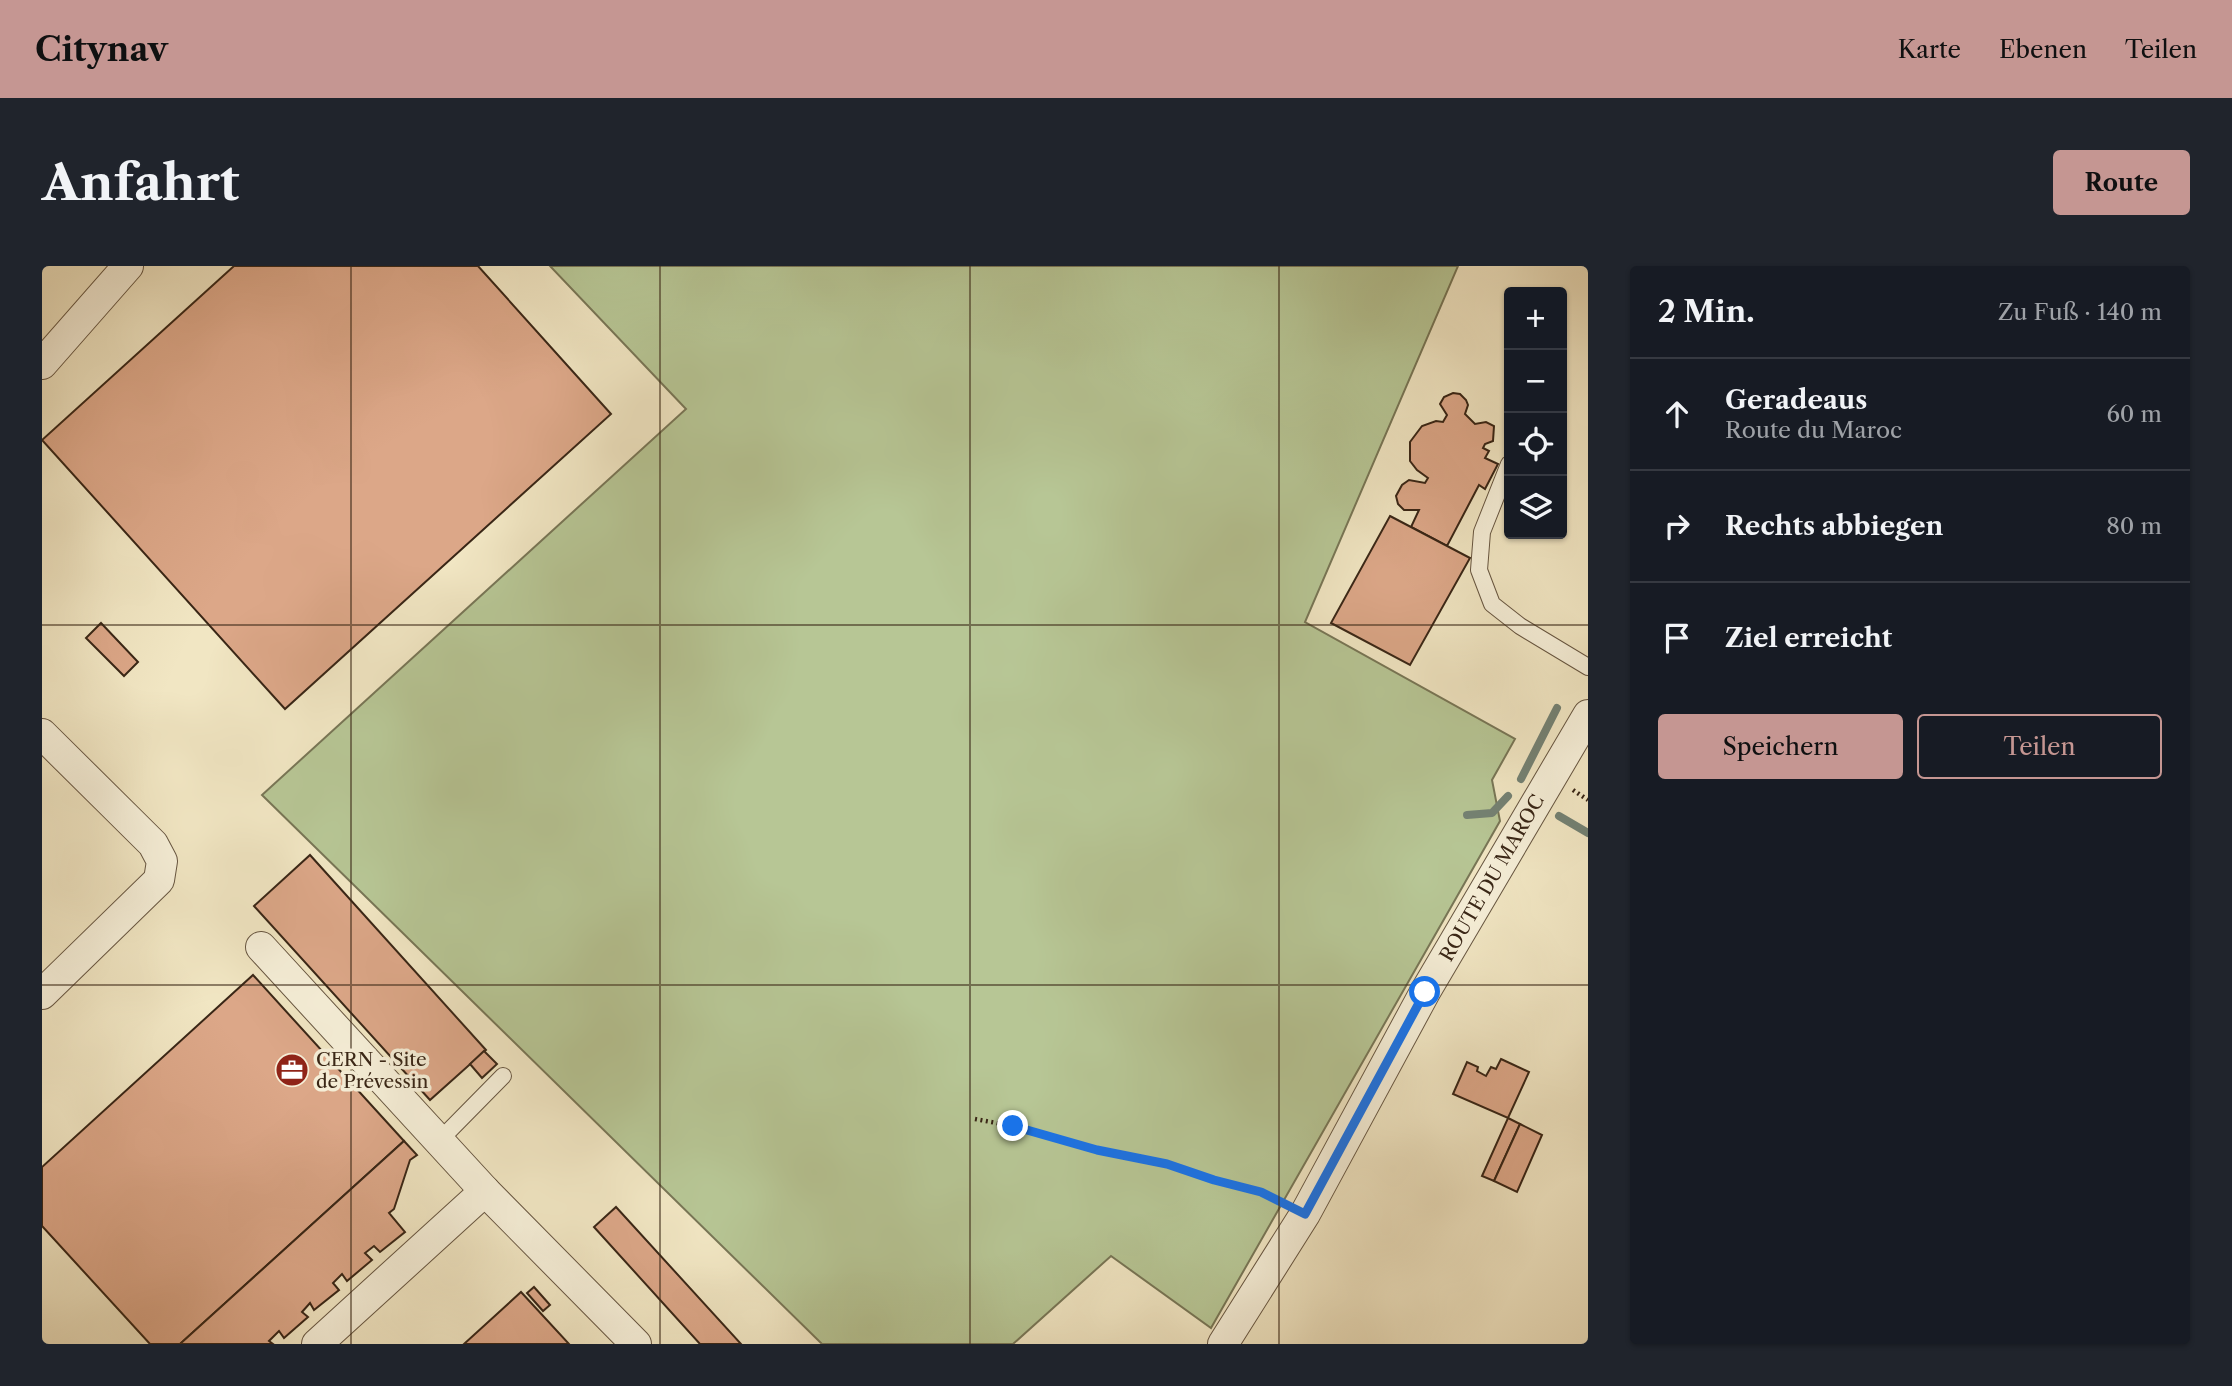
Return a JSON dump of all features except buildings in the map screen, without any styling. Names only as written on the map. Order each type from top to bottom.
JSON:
[{"type":"street","points":[[42,364],[128,266]]},
{"type":"street","name":"ROUTE DU MAROC","points":[[1223,1344],[1305,1214],[1425,992],[1588,715]]},
{"type":"street","points":[[42,734],[153,844],[162,861],[159,880],[42,994]]},
{"type":"street","points":[[261,947],[485,1191],[636,1344]]},
{"type":"street","points":[[317,1344],[485,1191]]},
{"type":"lane","points":[[1504,476],[1482,532],[1479,569],[1492,604],[1520,626],[1588,667]]},
{"type":"lane","points":[[439,1141],[503,1076]]},
{"type":"path","points":[[975,1119],[1013,1126],[1097,1150],[1167,1164],[1261,1192],[1305,1214]]},
{"type":"green space","points":[[550,266],[1458,266],[1305,622],[1515,739],[1492,780],[1500,821],[1211,1328],[1111,1256],[1013,1344],[822,1344],[262,795],[686,409]]},
{"type":"waterway","points":[[1521,779],[1557,708]]},
{"type":"waterway","points":[[1467,815],[1492,813],[1508,796]]},
{"type":"waterway","points":[[1559,816],[1588,833]]},
{"type":"place","name":"CERN - Site de Prévessin","points":[[292,1070]]},
{"type":"route","points":[[1013,1126],[1097,1150],[1167,1164],[1261,1192],[1305,1214],[1425,992]]}]
